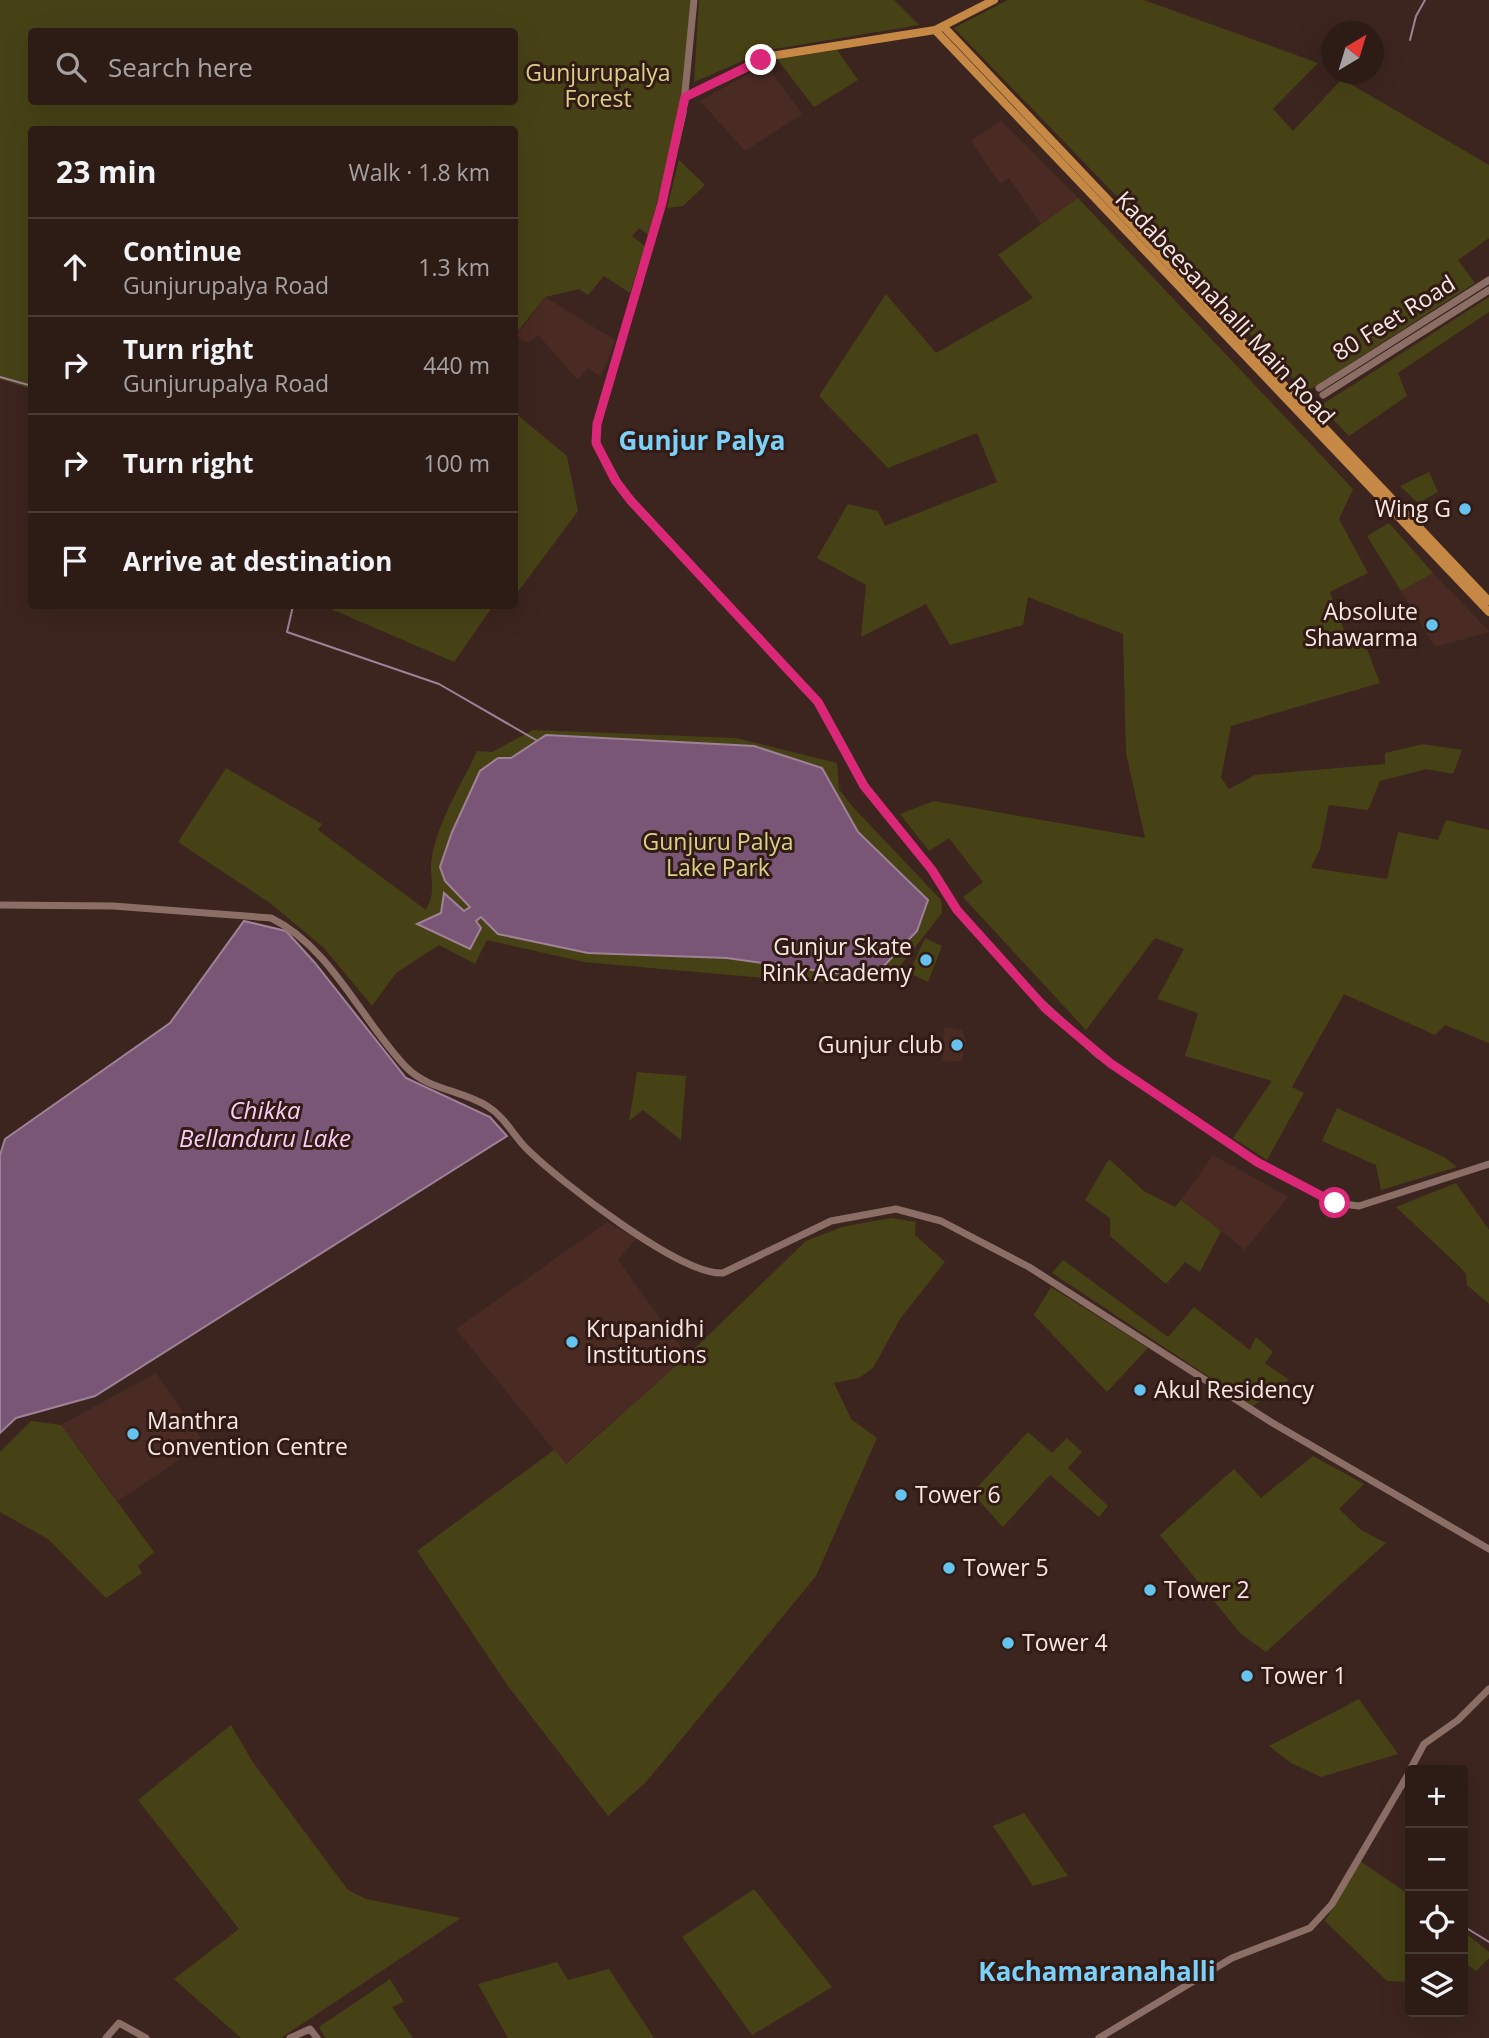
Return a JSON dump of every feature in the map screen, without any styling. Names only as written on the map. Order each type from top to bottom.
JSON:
[{"type":"main road","points":[[685,97],[771,56],[939,28],[995,0]]},
{"type":"main road","name":"Kadabeesanahalli Main Road","points":[[939,28],[1489,612]]},
{"type":"main road","name":"Kadabeesanahalli Main Road","points":[[1299,409],[1489,601]]},
{"type":"street","points":[[694,0],[685,97],[662,203],[597,424],[596,443],[622,490],[818,702],[860,780],[932,870],[965,918],[1028,990],[1097,1054],[1257,1162],[1339,1205],[1359,1206],[1489,1164]]},
{"type":"street","name":"80 Feet Road","points":[[1489,281],[1321,392],[1489,290]]},
{"type":"street","points":[[0,905],[113,906],[222,915],[263,915],[283,924],[315,952],[416,1076],[486,1105],[525,1147],[586,1198],[687,1263],[713,1273],[723,1273],[820,1226],[868,1213],[896,1209],[940,1221],[1029,1268],[1271,1422],[1489,1549]]},
{"type":"street","points":[[1413,1765],[1424,1744],[1458,1720],[1489,1689]]},
{"type":"street","points":[[1098,2038],[1231,1958],[1310,1928],[1332,1904],[1405,1779]]},
{"type":"street","points":[[106,2038],[119,2022],[146,2038]]},
{"type":"street","points":[[289,2038],[310,2029],[317,2038]]},
{"type":"shaded area","points":[[766,64],[802,114],[745,151],[700,101]]},
{"type":"shaded area","points":[[1001,120],[1078,198],[1041,224],[1009,178],[1000,184],[971,141]]},
{"type":"shaded area","points":[[545,297],[615,340],[601,377],[588,368],[578,380],[538,335],[527,343],[518,337],[518,333]]},
{"type":"shaded area","points":[[1433,573],[1489,632],[1435,647],[1401,591]]},
{"type":"shaded area","points":[[944,1027],[962,1030],[966,1040],[962,1061],[942,1062]]},
{"type":"shaded area","points":[[1213,1155],[1288,1197],[1245,1250],[1181,1200]]},
{"type":"shaded area","name":"Krupanidhi Institutions","points":[[607,1222],[636,1239],[618,1260],[687,1356],[565,1464],[456,1329]]},
{"type":"shaded area","name":"Manthra Convention Centre","points":[[156,1373],[204,1443],[118,1501],[61,1425]]},
{"type":"green space","name":"Gunjurupalya Forest","points":[[0,0],[691,0],[680,119],[648,235],[639,228],[632,236],[645,246],[630,293],[604,276],[588,295],[579,289],[545,297],[518,331],[518,126],[28,126],[28,388],[0,379]]},
{"type":"green space","name":"Gunjurupalya Forest","points":[[699,0],[894,0],[919,25],[768,50],[694,82]]},
{"type":"green space","points":[[1008,0],[1144,0],[1318,63],[1273,109],[1293,131],[1337,84],[1351,84],[1489,165],[1489,238],[1458,260],[1475,283],[1306,392],[954,28]]},
{"type":"green space","points":[[837,50],[858,80],[814,107],[777,59]]},
{"type":"green space","points":[[679,160],[705,185],[683,206],[667,208]]},
{"type":"green space","points":[[1078,198],[1353,489],[1339,519],[1368,573],[1330,592],[1347,638],[1360,631],[1380,683],[1231,726],[1221,778],[1229,789],[1255,775],[1385,764],[1385,753],[1423,744],[1462,750],[1453,774],[1426,769],[1380,781],[1368,810],[1329,805],[1320,849],[1311,868],[1387,879],[1398,832],[1438,840],[1446,820],[1489,830],[1489,1043],[1445,1025],[1435,1035],[1344,994],[1292,1087],[1304,1093],[1267,1160],[1233,1138],[1272,1081],[1185,1056],[1198,1013],[1157,999],[1184,949],[1155,938],[1086,1030],[963,897],[983,882],[949,838],[929,851],[900,814],[934,801],[1145,838],[1126,753],[1123,634],[1028,597],[1023,625],[950,645],[926,604],[861,637],[866,585],[817,558],[848,504],[878,511],[885,526],[997,482],[977,433],[888,468],[819,396],[886,294],[936,353],[1033,298],[998,255]]},
{"type":"green space","points":[[1489,297],[1489,312],[1398,373],[1407,396],[1349,436],[1320,406]]},
{"type":"green space","points":[[518,415],[567,456],[578,511],[518,592]]},
{"type":"green space","points":[[1429,472],[1438,492],[1418,503],[1400,486]]},
{"type":"green space","points":[[1389,523],[1433,573],[1401,591],[1367,536]]},
{"type":"green space","points":[[331,609],[491,609],[454,662]]},
{"type":"green space","name":"Gunjuru Palya Lake Park","points":[[533,730],[736,738],[837,763],[839,789],[941,900],[942,913],[901,965],[882,980],[810,982],[584,962],[487,940],[475,964],[439,945],[396,973],[372,1006],[324,948],[270,903],[178,842],[226,768],[322,824],[318,830],[426,910],[432,889],[431,865],[435,843],[445,816],[477,751],[492,752]]},
{"type":"green space","name":"Gunjur Skate Rink Academy","points":[[925,938],[942,946],[928,982],[909,973]]},
{"type":"green space","points":[[637,1072],[686,1076],[681,1140],[643,1110],[629,1121]]},
{"type":"green space","points":[[1337,1108],[1444,1157],[1457,1167],[1381,1190],[1376,1165],[1322,1141]]},
{"type":"green space","points":[[1109,1159],[1144,1191],[1175,1207],[1181,1200],[1221,1231],[1200,1272],[1185,1262],[1166,1284],[1110,1236],[1110,1218],[1085,1200]]},
{"type":"green space","points":[[1456,1183],[1489,1230],[1489,1304],[1467,1285],[1466,1274],[1461,1268],[1396,1207]]},
{"type":"green space","points":[[891,1218],[916,1222],[915,1235],[945,1262],[900,1319],[873,1368],[859,1378],[834,1383],[851,1419],[877,1438],[816,1576],[646,1782],[608,1816],[508,1686],[417,1551],[554,1450],[566,1464],[687,1356],[806,1241],[842,1227]]},
{"type":"green space","points":[[1063,1260],[1168,1337],[1194,1307],[1250,1350],[1256,1337],[1273,1352],[1265,1363],[1289,1380],[1253,1406],[1052,1273]]},
{"type":"green space","points":[[1051,1287],[1148,1348],[1107,1392],[1034,1315]]},
{"type":"green space","points":[[31,1421],[61,1425],[154,1552],[138,1566],[142,1573],[106,1598],[48,1539],[0,1512],[0,1452]]},
{"type":"green space","points":[[1028,1432],[1052,1453],[1067,1438],[1082,1452],[1068,1468],[1108,1506],[1099,1517],[1050,1475],[1003,1527],[972,1493]]},
{"type":"green space","points":[[1313,1456],[1364,1484],[1339,1509],[1361,1530],[1386,1543],[1266,1652],[1240,1633],[1160,1535],[1234,1469],[1261,1498]]},
{"type":"green space","points":[[1359,1699],[1398,1754],[1321,1777],[1291,1763],[1269,1746]]},
{"type":"green space","points":[[231,1725],[252,1761],[348,1890],[366,1899],[461,1918],[281,2038],[241,2038],[174,1979],[239,1929],[138,1800]]},
{"type":"green space","points":[[1024,1813],[1068,1876],[1033,1886],[993,1826]]},
{"type":"green space","points":[[1360,1861],[1405,1892],[1405,1982],[1387,1981],[1325,1921]]},
{"type":"green space","points":[[754,1889],[832,1987],[752,2035],[682,1937]]},
{"type":"green space","points":[[1468,1935],[1489,1952],[1489,1958],[1476,1971],[1468,1965]]},
{"type":"green space","points":[[557,1962],[568,1980],[609,1969],[654,2038],[508,2038],[478,1984]]},
{"type":"green space","points":[[390,1979],[404,2002],[392,2007],[413,2038],[325,2038],[319,2027]]},
{"type":"water","name":"Gunjuru Palya Lake Park","points":[[546,735],[754,746],[822,768],[858,832],[928,900],[917,931],[880,970],[842,974],[727,958],[588,953],[498,934],[481,917],[476,921],[481,928],[470,949],[417,924],[441,913],[444,893],[464,911],[470,907],[445,881],[440,867],[452,832],[480,771],[498,758],[511,758]]},
{"type":"water","name":"Chikka Bellanduru Lake","points":[[244,921],[286,931],[315,963],[406,1078],[490,1117],[507,1136],[95,1396],[16,1418],[0,1433],[0,1155],[5,1139],[170,1023]]},
{"type":"waterway","points":[[1410,40],[1416,16],[1425,0]]},
{"type":"waterway","points":[[0,377],[28,385]]},
{"type":"waterway","points":[[292,609],[287,632],[439,684],[536,740]]},
{"type":"waterway","points":[[1468,1929],[1489,1942]]},
{"type":"place","name":"Wing G","points":[[1465,509]]},
{"type":"place","name":"Absolute Shawarma","points":[[1432,625]]},
{"type":"place","name":"Gunjur Skate Rink Academy","points":[[926,960]]},
{"type":"place","name":"Gunjur club","points":[[957,1045]]},
{"type":"place","name":"Krupanidhi Institutions","points":[[572,1342]]},
{"type":"place","name":"Akul Residency","points":[[1140,1390]]},
{"type":"place","name":"Manthra Convention Centre","points":[[133,1434]]},
{"type":"place","name":"Tower 6","points":[[901,1495]]},
{"type":"place","name":"Tower 5","points":[[949,1568]]},
{"type":"place","name":"Tower 2","points":[[1150,1590]]},
{"type":"place","name":"Tower 4","points":[[1008,1643]]},
{"type":"place","name":"Tower 1","points":[[1247,1676]]},
{"type":"district","name":"Gunjur Palya","points":[[702,441]]},
{"type":"district","name":"Kachamaranahalli","points":[[1097,1972]]},
{"type":"route","points":[[761,60],[685,97],[662,203],[602,400],[596,438],[599,449],[615,480],[631,501],[818,702],[864,786],[932,870],[957,910],[1028,990],[1097,1054],[1257,1162],[1335,1203]]}]
